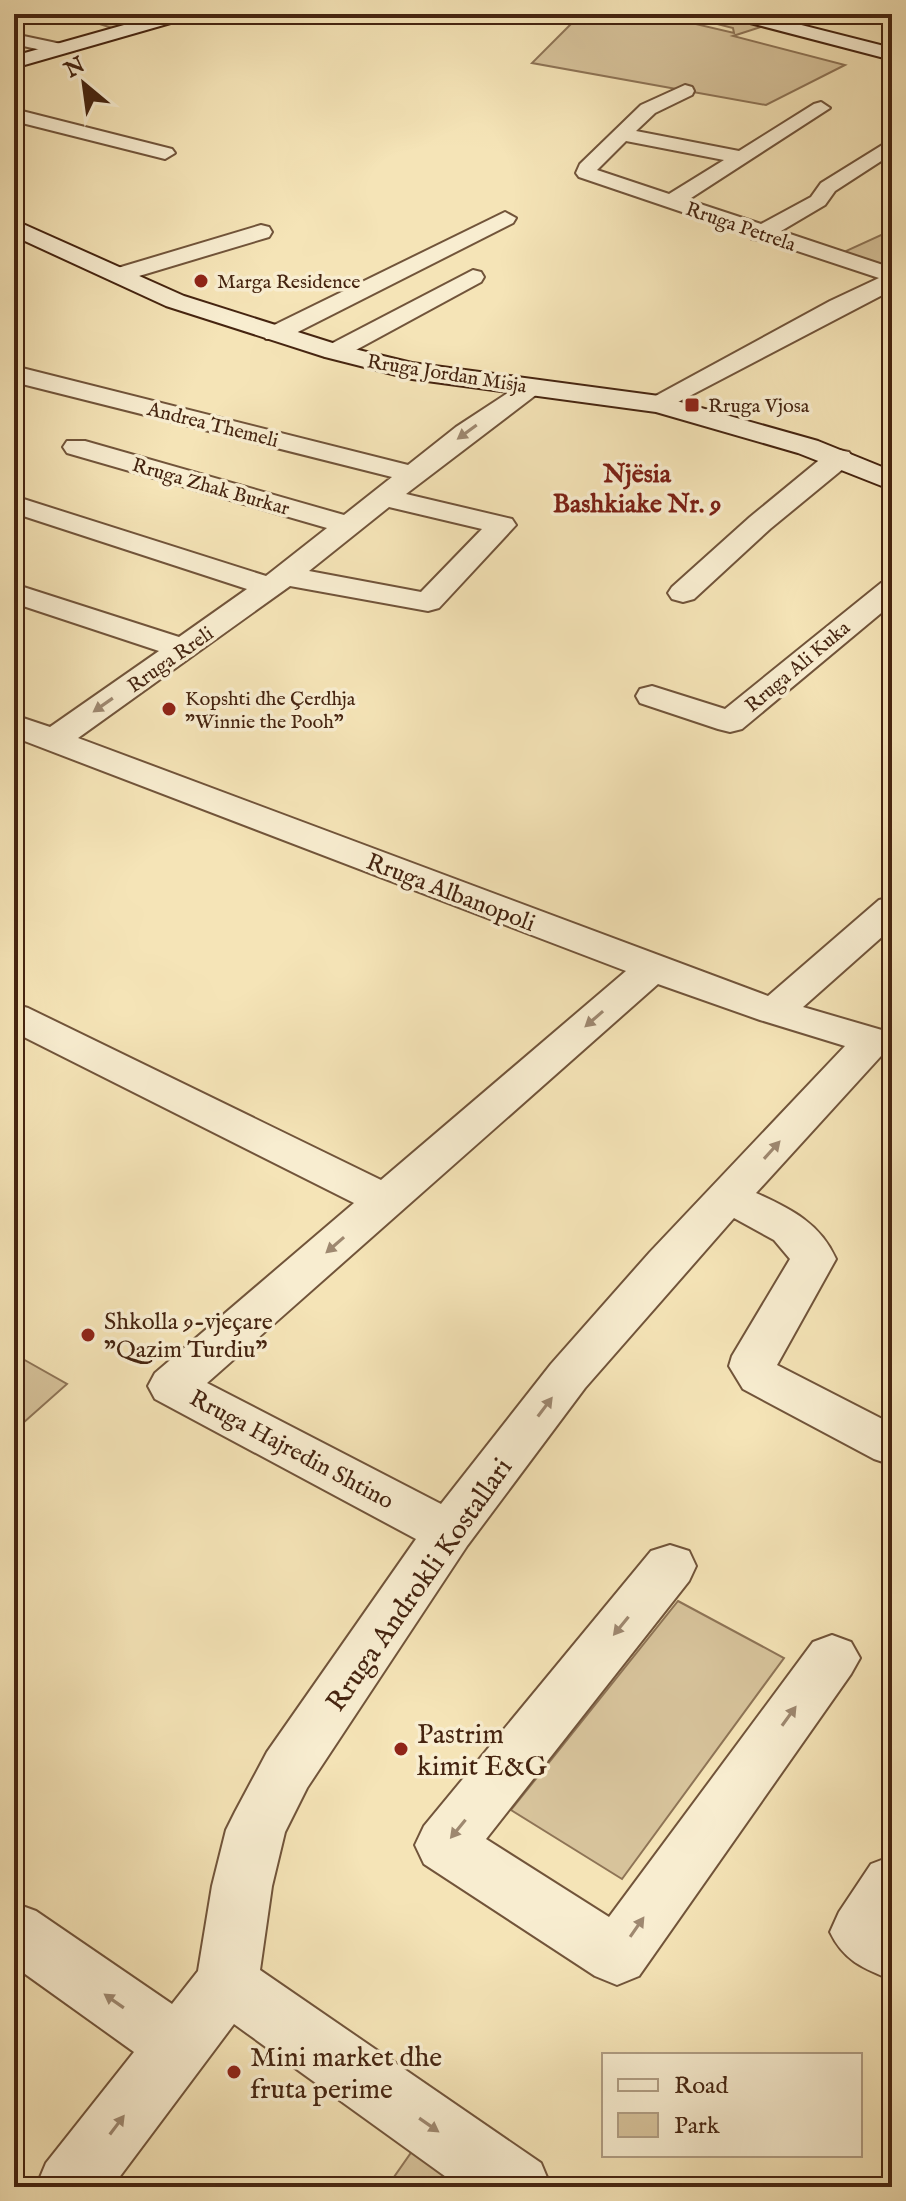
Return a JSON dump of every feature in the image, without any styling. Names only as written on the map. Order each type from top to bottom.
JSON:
[{"type":"street","points":[[14,62],[182,14]]},
{"type":"street","points":[[737,14],[892,51]]},
{"type":"street","points":[[758,14],[892,51]]},
{"type":"street","points":[[14,39],[60,49]]},
{"type":"street","points":[[625,135],[648,109],[685,91]]},
{"type":"street","points":[[671,202],[821,108]]},
{"type":"street","points":[[14,138],[97,113]]},
{"type":"street","points":[[14,115],[165,153]]},
{"type":"street","points":[[625,135],[744,158]]},
{"type":"street","name":"Rruga Petrela","points":[[625,135],[587,168],[586,173],[892,278]]},
{"type":"street","points":[[760,234],[818,201],[828,187],[892,145]]},
{"type":"street","points":[[275,334],[505,218]]},
{"type":"street","name":"Rruga Jordan Misja","points":[[14,227],[175,301],[334,352],[412,371],[659,404],[743,426],[839,458],[892,481]]},
{"type":"street","points":[[119,275],[261,232]]},
{"type":"street","points":[[334,352],[473,277]]},
{"type":"street","points":[[659,404],[892,278]]},
{"type":"street","name":"Andrea Themeli","points":[[14,374],[413,474]]},
{"type":"street","points":[[14,398],[50,384]]},
{"type":"street","name":"Rruga Rreli","points":[[53,740],[278,582],[465,433],[532,388]]},
{"type":"street","name":"Rruga Zhak Burkar","points":[[76,447],[346,525]]},
{"type":"street","points":[[683,593],[760,523],[839,458]]},
{"type":"street","points":[[14,504],[278,582],[428,602],[502,525],[383,497]]},
{"type":"street","name":"Rruga Ali Kuka","points":[[652,696],[730,722],[892,589]]},
{"type":"street","points":[[14,593],[185,649]]},
{"type":"street","name":"Rruga Albanopoli","points":[[14,725],[653,968],[774,1012],[882,1043]]},
{"type":"street","points":[[774,1012],[892,908]]},
{"type":"street","name":"Rruga Hajredin Shtino","points":[[449,1532],[172,1386],[653,968]]},
{"type":"street","points":[[14,1016],[387,1201]]},
{"type":"street","name":"Rruga Androkli Kostallari","points":[[70,2187],[227,1983],[242,1886],[256,1830],[287,1770],[449,1532],[568,1376],[729,1197],[882,1043]]},
{"type":"street","points":[[729,1197],[796,1235],[810,1246],[813,1259],[756,1356],[753,1366],[760,1377],[892,1446]]},
{"type":"street","points":[[670,1566],[445,1845],[617,1956],[832,1658]]},
{"type":"street","points":[[892,1883],[861,1932],[892,1951]]},
{"type":"street","points":[[14,1931],[178,2045]]},
{"type":"street","points":[[227,1983],[517,2187]]},
{"type":"green space","points":[[69,14],[182,14],[121,31]]},
{"type":"green space","points":[[597,14],[653,14],[734,33],[733,28],[678,14],[717,14],[764,26],[733,36],[845,65],[766,105],[532,63],[575,20]]},
{"type":"green space","points":[[892,230],[892,275],[833,257]]},
{"type":"green space","points":[[14,1354],[67,1384],[14,1431]]},
{"type":"green space","points":[[678,1601],[784,1658],[622,1879],[511,1810]]},
{"type":"green space","points":[[415,2147],[473,2187],[387,2187]]},
{"type":"place","name":"Marga Residence","points":[[201,281]]},
{"type":"place","name":"Rruga Vjosa","points":[[692,405]]},
{"type":"place","name":"Kopshti dhe Çerdhja \"Winnie the Pooh\"","points":[[169,709]]},
{"type":"place","name":"Shkolla 9-vjeçare \"Qazim Turdiu\"","points":[[88,1335]]},
{"type":"place","name":"Pastrim kimit E&G","points":[[401,1749]]},
{"type":"place","name":"Mini market dhe fruta perime","points":[[234,2072]]},
{"type":"district","name":"Njësia Bashkiake Nr. 9","points":[[637,488]]}]
